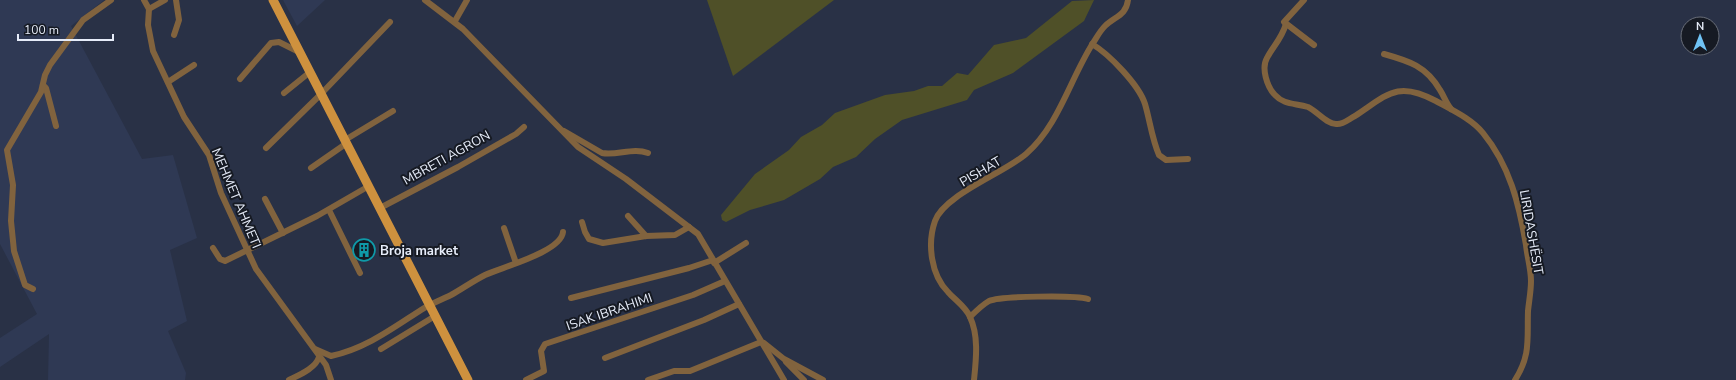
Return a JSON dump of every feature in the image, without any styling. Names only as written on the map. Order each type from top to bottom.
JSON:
[{"type":"main road","points":[[273,0],[468,380]]},
{"type":"street","points":[[33,289],[27,287],[24,283],[14,251],[12,221],[14,185],[6,154],[8,146],[41,92],[50,65],[77,27],[91,13],[111,0]]},
{"type":"street","name":"MEHMET AHMETI","points":[[144,0],[149,9],[148,25],[153,51],[184,117],[209,155],[221,193],[247,250],[259,273],[315,349],[329,372],[331,380]]},
{"type":"street","points":[[149,9],[165,0]]},
{"type":"street","points":[[174,35],[179,20],[176,0]]},
{"type":"street","points":[[425,0],[455,21],[557,128],[578,147],[626,179],[690,227],[701,238],[713,261],[784,380]]},
{"type":"street","points":[[462,8],[463,0]]},
{"type":"street","points":[[455,21],[467,0]]},
{"type":"street","name":"PISHAT","points":[[974,380],[975,337],[970,317],[943,287],[936,274],[932,242],[935,220],[948,204],[1013,164],[1037,142],[1059,110],[1092,44],[1105,27],[1124,13],[1128,0]]},
{"type":"street","name":"LIRIDASHËSIT","points":[[1304,0],[1284,22],[1286,24],[1278,42],[1266,60],[1264,66],[1271,89],[1284,102],[1310,108],[1334,124],[1346,122],[1388,94],[1397,91],[1415,93],[1436,101],[1472,123],[1488,139],[1504,165],[1518,203],[1531,280],[1526,358],[1515,380]]},
{"type":"street","points":[[266,148],[321,94],[390,22]]},
{"type":"street","points":[[1286,24],[1314,45]]},
{"type":"street","points":[[240,79],[271,43],[279,42],[300,52]]},
{"type":"street","points":[[1092,44],[1110,59],[1138,89],[1146,105],[1159,155],[1166,160],[1188,159]]},
{"type":"street","points":[[1384,54],[1411,62],[1426,72],[1439,88],[1450,110]]},
{"type":"street","points":[[168,82],[194,65]]},
{"type":"street","points":[[284,93],[310,72]]},
{"type":"street","points":[[43,85],[46,88],[56,126]]},
{"type":"street","points":[[311,168],[346,142],[392,112]]},
{"type":"street","name":"MBRETI AGRON","points":[[380,208],[458,167],[516,134],[524,127]]},
{"type":"street","points":[[557,128],[602,153],[607,154],[640,151],[648,153]]},
{"type":"street","points":[[213,248],[222,261],[329,210],[369,186]]},
{"type":"street","points":[[265,199],[283,233]]},
{"type":"street","points":[[329,210],[360,273]]},
{"type":"street","points":[[628,216],[646,236]]},
{"type":"street","points":[[582,222],[586,235],[594,242],[607,243],[646,236],[675,235],[690,227]]},
{"type":"street","points":[[504,228],[516,263]]},
{"type":"street","points":[[315,349],[331,356],[347,352],[394,328],[430,305],[486,275],[532,257],[556,244],[560,240],[563,232]]},
{"type":"street","name":"ISAK IBRAHIMI","points":[[571,298],[713,261],[746,242]]},
{"type":"street","name":"ISAK IBRAHIMI","points":[[526,380],[544,371],[541,351],[545,344],[693,295],[725,281]]},
{"type":"street","points":[[970,317],[982,305],[996,299],[1071,296],[1088,299]]},
{"type":"street","points":[[605,358],[704,320],[739,304]]},
{"type":"street","points":[[381,349],[435,316]]},
{"type":"street","points":[[761,342],[784,359],[823,380]]},
{"type":"street","points":[[648,380],[674,371],[690,371],[761,342]]},
{"type":"street","points":[[289,380],[317,362],[319,357]]},
{"type":"street","points":[[784,359],[804,380]]},
{"type":"shaded area","points":[[0,0],[104,0],[71,26],[142,159],[173,155],[197,238],[170,250],[187,321],[168,331],[186,373],[185,380],[48,380],[49,334],[0,367],[0,338],[37,314],[0,244]]},
{"type":"shaded area","points":[[283,0],[325,0],[297,26]]},
{"type":"green space","points":[[707,0],[834,0],[733,76]]},
{"type":"green space","points":[[1094,0],[1084,21],[1013,73],[974,90],[967,100],[902,120],[875,139],[856,157],[833,167],[820,179],[784,200],[750,210],[726,222],[722,220],[721,215],[755,174],[789,150],[801,137],[822,125],[835,113],[885,95],[914,91],[928,86],[942,86],[957,73],[968,75],[994,45],[1026,38],[1072,1]]},
{"type":"place","name":"Broja market","points":[[364,250]]}]
